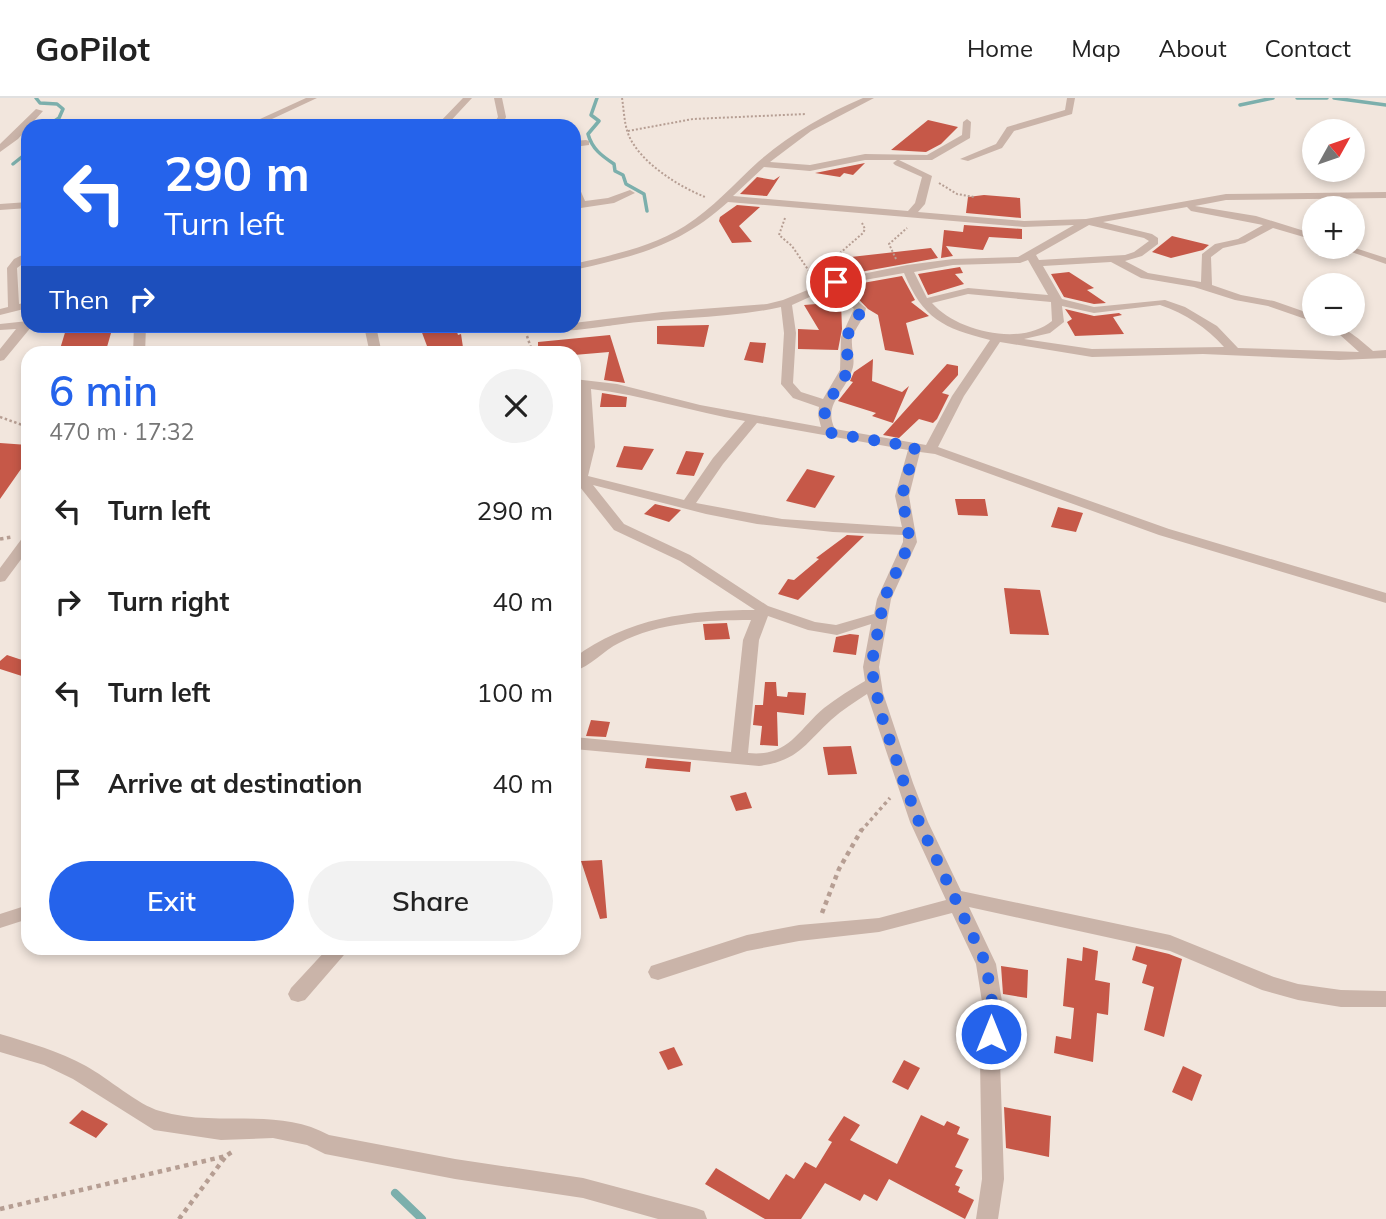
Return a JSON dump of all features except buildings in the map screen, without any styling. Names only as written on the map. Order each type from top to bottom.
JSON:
[{"type":"street","points":[[266,119],[313,98]]},
{"type":"street","points":[[448,119],[468,98]]},
{"type":"street","points":[[498,98],[501,119]]},
{"type":"street","points":[[581,265],[656,244],[677,235],[727,200],[763,164],[797,137],[833,114],[870,98]]},
{"type":"street","points":[[965,159],[1003,143],[1010,130],[1069,112],[1071,98]]},
{"type":"street","points":[[32,119],[39,111]]},
{"type":"street","points":[[763,164],[810,168],[865,157],[929,158],[967,136],[967,122]]},
{"type":"street","points":[[0,149],[21,130]]},
{"type":"street","points":[[581,143],[586,143]]},
{"type":"street","points":[[887,157],[927,176],[920,204],[910,215]]},
{"type":"street","points":[[581,205],[610,201],[630,193]]},
{"type":"street","points":[[727,200],[850,207],[1002,224],[1088,222],[1226,197],[1386,195]]},
{"type":"street","points":[[0,207],[21,206]]},
{"type":"street","points":[[1182,206],[1272,223],[1302,233]]},
{"type":"street","points":[[581,326],[662,315],[722,313],[786,303],[836,282],[953,262],[1113,259],[1138,254],[1154,242],[1153,238],[1088,222],[1034,259]]},
{"type":"street","points":[[1206,287],[1206,256],[1219,246],[1241,241],[1272,223]]},
{"type":"street","points":[[1365,254],[1386,261]]},
{"type":"street","points":[[987,1219],[993,1179],[990,1060],[993,1008],[986,964],[904,783],[871,667],[884,599],[906,553],[910,531],[902,496],[922,448],[997,338],[1053,328],[1058,321],[1056,300],[1034,259]]},
{"type":"street","points":[[1113,259],[1145,276],[1177,279],[1245,299],[1270,303],[1302,315]]},
{"type":"street","points":[[14,309],[12,268],[21,261]]},
{"type":"street","points":[[907,268],[923,302],[934,313],[961,328],[997,338],[1092,353],[1233,350],[1339,356],[1386,354]]},
{"type":"street","points":[[831,433],[825,423],[827,405],[848,368],[846,341],[860,316],[860,308],[841,294],[836,282]]},
{"type":"street","points":[[923,302],[968,291],[1056,300],[1094,310],[1161,302],[1181,309],[1213,328],[1233,350]]},
{"type":"street","points":[[786,303],[790,333],[787,384],[797,395],[827,405]]},
{"type":"street","points":[[0,312],[21,307]]},
{"type":"street","points":[[0,327],[21,325]]},
{"type":"street","points":[[0,357],[21,331]]},
{"type":"street","points":[[1348,336],[1368,353]]},
{"type":"street","points":[[581,383],[617,388],[700,409],[922,448],[987,467],[1178,537],[1386,597]]},
{"type":"street","points":[[581,395],[588,438],[581,471]]},
{"type":"street","points":[[688,505],[718,461],[753,419]]},
{"type":"street","points":[[581,480],[635,490],[688,505],[784,523],[910,531]]},
{"type":"street","points":[[581,482],[619,527],[685,558],[761,612],[813,627],[836,629],[879,617]]},
{"type":"street","points":[[0,578],[21,550]]},
{"type":"street","points":[[581,661],[596,649],[643,627],[699,616],[761,612]]},
{"type":"street","points":[[739,758],[751,640],[761,612]]},
{"type":"street","points":[[581,744],[759,760],[784,756],[799,745],[824,717],[874,683]]},
{"type":"street","points":[[658,972],[747,943],[814,931],[879,925],[956,901],[1170,943],[1198,951],[1268,983],[1301,993],[1334,999],[1386,999]]},
{"type":"street","points":[[0,921],[21,914]]},
{"type":"street","points":[[298,994],[333,955]]},
{"type":"street","points":[[0,1043],[50,1058],[80,1073],[154,1120],[222,1130],[272,1128],[311,1136],[325,1144],[455,1169],[583,1188],[696,1219]]},
{"type":"path","points":[[622,98],[631,140],[656,166],[694,193],[727,200]]},
{"type":"path","points":[[628,131],[701,118],[833,114]]},
{"type":"path","points":[[929,158],[940,184],[957,194],[974,197]]},
{"type":"path","points":[[793,203],[779,234],[792,246],[820,288]]},
{"type":"path","points":[[850,207],[848,215],[864,224],[865,229],[840,253],[855,278]]},
{"type":"path","points":[[888,272],[897,260],[890,244],[907,229],[910,215]]},
{"type":"path","points":[[0,417],[21,424]]},
{"type":"path","points":[[814,931],[839,869],[860,832],[904,783]]},
{"type":"path","points":[[0,1209],[226,1156],[237,1149]]},
{"type":"path","points":[[179,1219],[226,1156]]},
{"type":"waterway","points":[[36,98],[40,103],[57,104],[63,109],[58,119]]},
{"type":"waterway","points":[[597,98],[591,115],[599,121],[588,134],[592,144],[614,164],[615,171],[623,175],[626,184],[644,194],[647,211]]},
{"type":"waterway","points":[[1240,105],[1273,98]]},
{"type":"waterway","points":[[1297,98],[1327,98]]},
{"type":"waterway","points":[[1334,98],[1386,105]]},
{"type":"waterway","points":[[13,164],[21,158]]},
{"type":"waterway","points":[[395,1193],[422,1219]]},
{"type":"route","points":[[836,282],[841,294],[860,308],[860,316],[848,334],[848,368],[829,399],[824,413],[825,423],[831,433],[915,447],[914,457],[903,484],[902,496],[910,542],[884,599],[877,625],[871,667],[875,693],[919,822],[986,964],[993,1008],[991,1034]]}]
